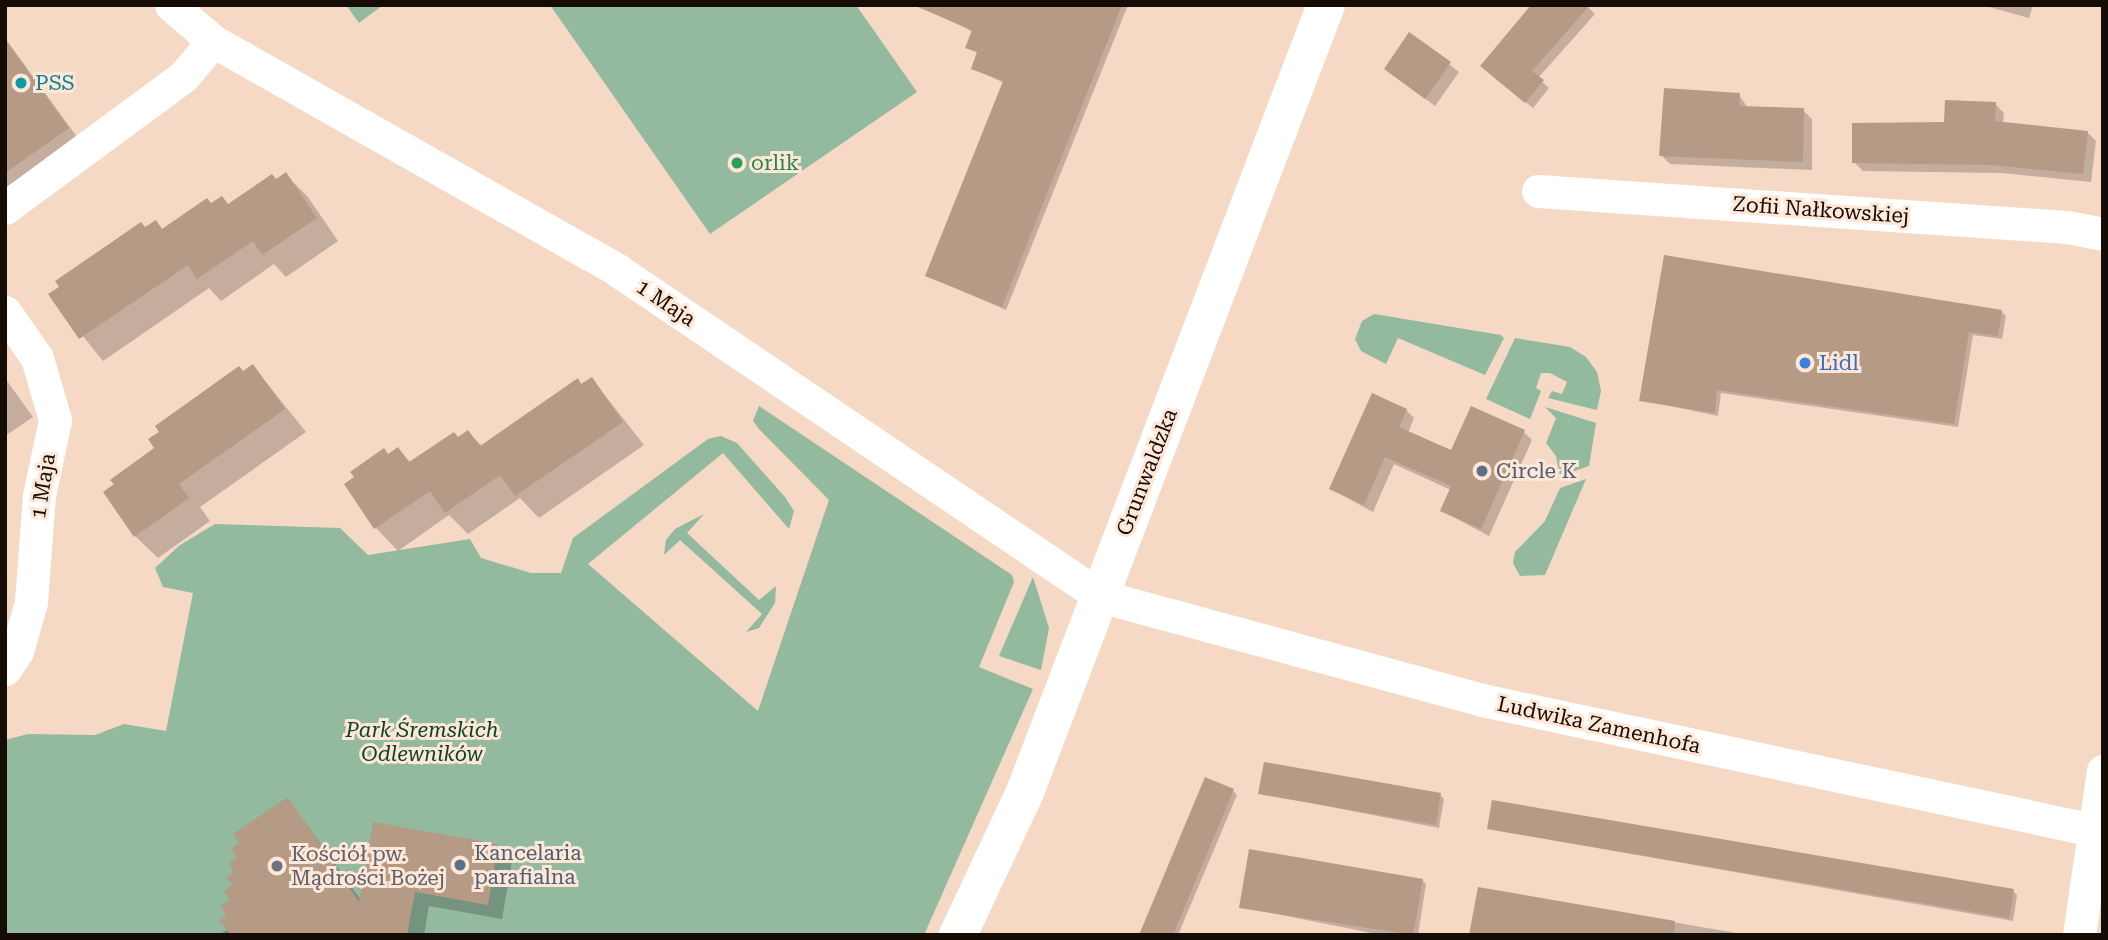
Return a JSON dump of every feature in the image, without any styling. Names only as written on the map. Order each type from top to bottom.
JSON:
[{"type":"main road","name":"Grunwaldzka","points":[[958,935],[1025,792],[1326,5]]},
{"type":"street","name":"1 Maja","points":[[170,5],[214,41],[617,270],[1100,596]]},
{"type":"street","points":[[5,208],[184,76],[214,41]]},
{"type":"street","name":"Zofii Nałkowskiej","points":[[1538,191],[2067,227],[2103,234]]},
{"type":"street","name":"1 Maja","points":[[5,312],[37,358],[55,420],[39,495],[31,602],[17,651],[5,668]]},
{"type":"street","name":"Ludwika Zamenhofa","points":[[1100,596],[1482,700],[2099,831]]},
{"type":"street","points":[[2079,935],[2099,831],[2103,771]]},
{"type":"green space","points":[[346,5],[383,5],[359,23]]},
{"type":"green space","name":"orlik","points":[[550,5],[856,5],[917,92],[710,234]]},
{"type":"green space","points":[[1374,314],[1501,335],[1504,338],[1485,375],[1398,338],[1386,364],[1361,351],[1355,339],[1362,321]]},
{"type":"green space","points":[[1515,338],[1570,347],[1586,357],[1597,372],[1601,391],[1597,410],[1548,398],[1552,391],[1562,394],[1567,382],[1550,373],[1541,373],[1536,388],[1541,391],[1530,419],[1486,399]]},
{"type":"green space","name":"Park Śremskich Odlewników","points":[[759,406],[1012,575],[1014,582],[979,667],[1033,689],[924,935],[5,935],[5,740],[28,734],[95,735],[124,724],[166,731],[193,593],[163,587],[155,568],[180,545],[215,524],[340,528],[368,555],[470,539],[481,558],[531,573],[561,573],[573,538],[708,439],[721,436],[737,443],[785,497],[794,511],[789,529],[723,453],[588,564],[758,711],[829,500],[753,421]]},
{"type":"green space","points":[[1545,407],[1596,423],[1589,466],[1560,476],[1556,456],[1546,443],[1556,418]]},
{"type":"green space","points":[[1586,479],[1545,575],[1520,576],[1513,563],[1515,552],[1545,521],[1560,488]]},
{"type":"green space","points":[[704,514],[687,533],[759,600],[776,586],[775,603],[759,628],[746,632],[762,614],[680,540],[664,555],[666,540],[675,529]]},
{"type":"green space","points":[[1033,577],[1049,628],[1041,670],[999,656]]},
{"type":"building","points":[[913,5],[1122,5],[1002,307],[925,276],[1003,81],[971,69],[977,52],[965,48],[972,30]]},
{"type":"building","points":[[1531,5],[1590,5],[1532,71],[1544,80],[1525,103],[1480,66]]},
{"type":"building","points":[[1409,32],[1451,62],[1425,99],[1384,69]]},
{"type":"building","name":"PSS","points":[[5,39],[69,128],[5,173]]},
{"type":"building","points":[[1664,88],[1740,93],[1739,106],[1804,108],[1803,162],[1659,156]]},
{"type":"building","points":[[1945,100],[1996,102],[1995,121],[2088,131],[2083,174],[1992,165],[1852,163],[1852,123],[1944,122]]},
{"type":"building","points":[[286,172],[317,218],[262,255],[253,241],[197,279],[188,265],[79,339],[48,294],[59,287],[55,281],[141,222],[145,227],[156,220],[162,229],[207,198],[211,203],[222,196],[228,204],[272,174],[276,179]]},
{"type":"building","name":"Lidl","points":[[1664,255],[2002,310],[1998,336],[1969,332],[1954,424],[1717,390],[1715,413],[1639,401]]},
{"type":"building","points":[[253,364],[285,409],[179,484],[189,498],[134,537],[103,492],[114,484],[110,480],[154,448],[148,439],[159,432],[155,426],[239,366],[243,371]]},
{"type":"building","points":[[592,377],[623,422],[515,496],[500,475],[445,513],[430,491],[374,529],[344,484],[354,477],[350,472],[384,448],[388,454],[398,447],[409,462],[454,432],[458,437],[468,430],[480,446],[578,378],[581,384]]},
{"type":"building","points":[[1372,393],[1407,409],[1399,427],[1451,450],[1471,406],[1525,430],[1481,529],[1440,511],[1451,486],[1385,457],[1364,505],[1329,489]]},
{"type":"building","points":[[1264,762],[1441,793],[1436,825],[1258,794]]},
{"type":"building","points":[[1205,777],[1234,789],[1173,935],[1139,935]]},
{"type":"building","points":[[288,797],[359,902],[373,822],[498,844],[488,905],[415,892],[407,935],[231,935],[219,921],[226,915],[221,906],[230,899],[224,892],[233,885],[226,878],[234,872],[229,863],[237,857],[231,849],[239,843],[233,834]]},
{"type":"building","points":[[1492,800],[2014,889],[2009,918],[1487,829]]},
{"type":"building","points":[[1249,849],[1423,879],[1413,935],[1239,908]]},
{"type":"building","points":[[1478,887],[1675,921],[1674,935],[1469,935]]},
{"type":"place","name":"PSS","points":[[21,83]]},
{"type":"place","name":"orlik","points":[[737,163]]},
{"type":"place","name":"Lidl","points":[[1805,363]]},
{"type":"place","name":"Circle K","points":[[1482,471]]},
{"type":"place","name":"Kancelaria parafialna","points":[[460,865]]},
{"type":"place","name":"Kościół pw. Mądrości Bożej","points":[[277,866]]}]
